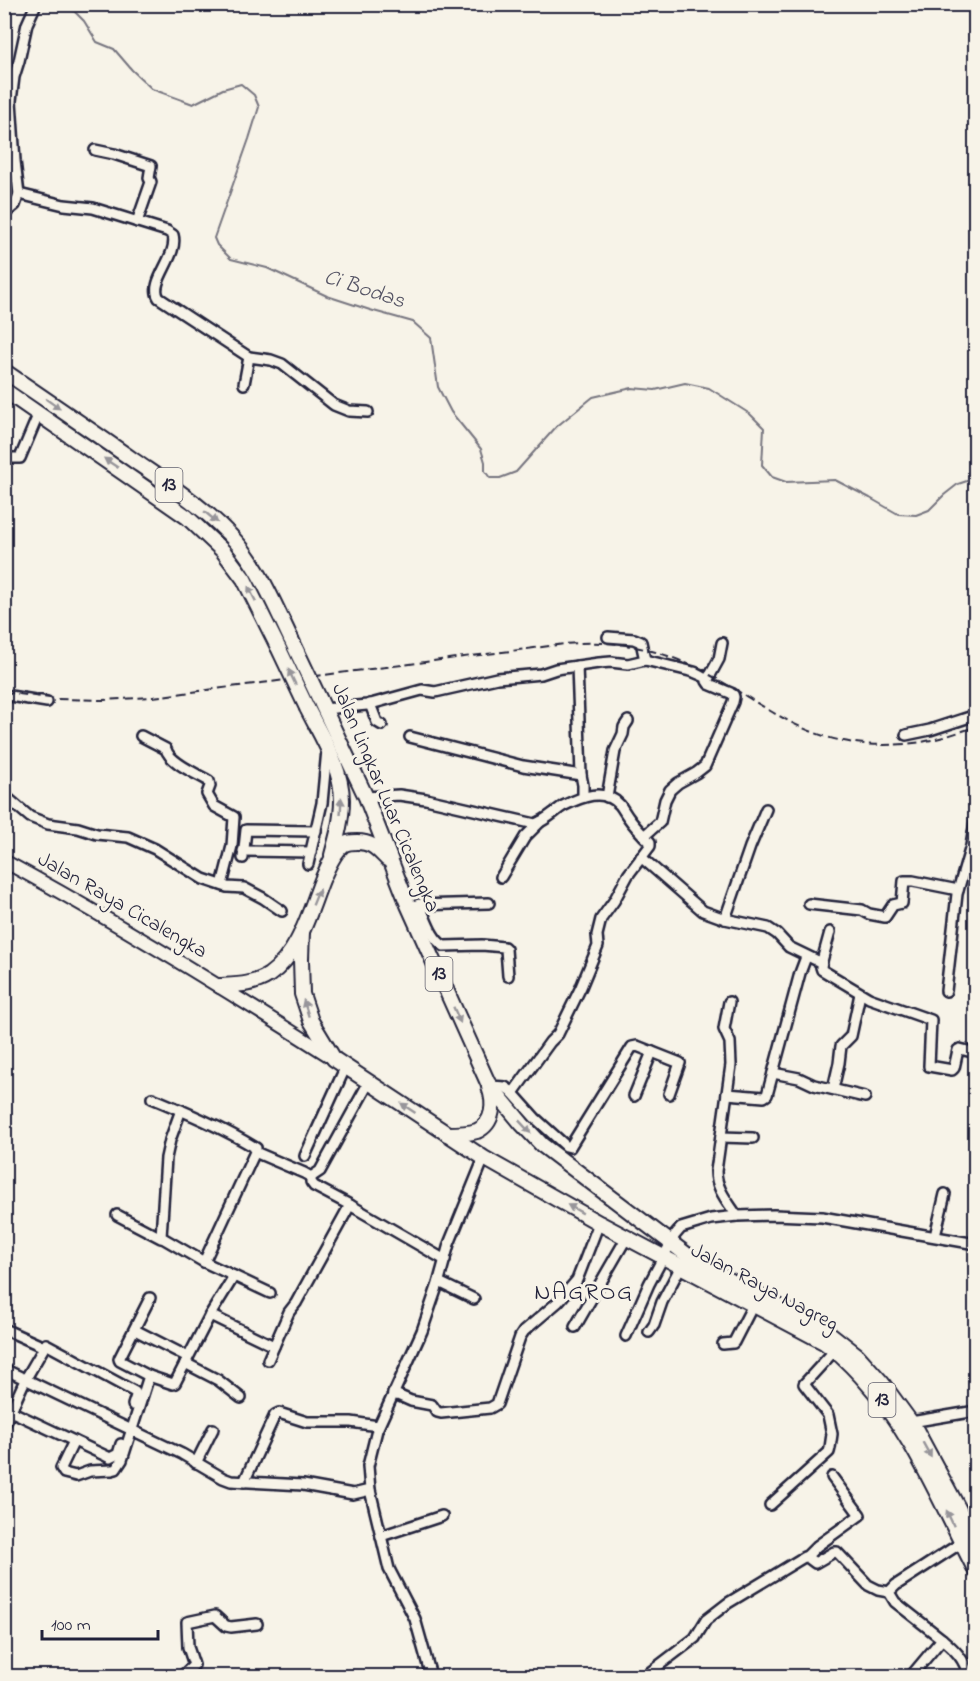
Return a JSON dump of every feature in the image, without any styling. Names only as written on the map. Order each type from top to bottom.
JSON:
[{"type":"highway","name":"Jalan Lingkar Luar Cicalengka","points":[[4,371],[179,492],[222,526],[240,546],[269,593],[366,796],[392,865],[413,905],[489,1084],[542,1145],[671,1243]]},
{"type":"highway","name":"Jalan Lingkar Luar Cicalengka","points":[[4,390],[187,517],[223,551],[244,579],[327,748],[339,778],[342,801],[339,832],[329,863]]},
{"type":"highway","points":[[329,863],[344,845],[351,842],[365,842],[374,846],[392,865]]},
{"type":"highway","name":"13","points":[[329,863],[302,931],[302,994],[311,1021],[340,1063],[484,1158],[663,1257]]},
{"type":"highway","points":[[220,986],[257,982],[267,976],[290,953],[302,931]]},
{"type":"highway","points":[[447,1134],[478,1130],[487,1122],[493,1109],[489,1084]]},
{"type":"highway","name":"Jalan Raya Nagreg","points":[[671,1243],[699,1264],[829,1333],[842,1342],[869,1369],[911,1422],[957,1506],[975,1571]]},
{"type":"highway","name":"Jalan Raya Nagreg","points":[[663,1257],[824,1342],[835,1350],[871,1387],[900,1425],[946,1510],[968,1544]]},
{"type":"main road","name":"Jalan Raya Cicalengka","points":[[4,861],[115,923],[220,986],[340,1063]]},
{"type":"street","points":[[4,214],[15,205],[20,194],[15,161],[11,100],[14,77],[27,24],[36,4]]},
{"type":"street","points":[[95,150],[151,166],[149,178],[151,182],[137,222]]},
{"type":"street","points":[[20,194],[64,205],[93,208],[173,235],[175,246],[156,286],[156,294],[159,298],[249,357],[277,361],[334,405],[368,412]]},
{"type":"street","points":[[244,384],[249,357]]},
{"type":"street","points":[[4,458],[20,458],[39,413]]},
{"type":"street","points":[[608,637],[634,639],[641,642],[645,660]]},
{"type":"street","points":[[644,836],[660,822],[670,790],[705,766],[733,702],[733,694],[709,684],[708,678],[719,659],[722,643]]},
{"type":"street","points":[[322,704],[351,707],[422,690],[435,692],[497,678],[541,674],[556,669],[611,662],[628,664],[645,660],[694,672],[708,678]]},
{"type":"street","points":[[577,666],[583,796]]},
{"type":"street","points":[[4,695],[47,702]]},
{"type":"street","points":[[370,704],[377,722],[382,725]]},
{"type":"street","points":[[906,735],[930,730],[975,715]]},
{"type":"street","points":[[606,797],[615,751],[628,721]]},
{"type":"street","points":[[141,736],[166,749],[168,755],[184,767],[209,781],[207,794],[214,806],[234,817],[232,846],[222,885]]},
{"type":"street","points":[[410,737],[523,766],[581,775]]},
{"type":"street","points":[[308,864],[322,803],[327,748]]},
{"type":"street","points":[[4,795],[30,817],[48,824],[78,828],[97,834],[128,837],[155,849],[203,879],[244,888],[282,910]]},
{"type":"street","points":[[366,796],[399,795],[426,799],[531,823],[540,822]]},
{"type":"street","points":[[501,877],[525,837],[540,822],[583,796],[606,797],[618,802],[627,817],[650,842],[650,846],[602,919],[597,935],[598,946],[582,987],[558,1034],[513,1093]]},
{"type":"street","points":[[725,919],[766,809]]},
{"type":"street","points":[[946,992],[958,890],[971,863],[975,816]]},
{"type":"street","points":[[311,852],[243,854],[246,830],[316,831]]},
{"type":"street","points":[[641,857],[703,911],[725,919],[768,928],[789,947],[806,957],[822,961]]},
{"type":"street","points":[[810,904],[862,910],[885,917],[893,905],[902,903],[904,881],[913,880],[936,887],[958,890]]},
{"type":"street","points":[[413,905],[489,903]]},
{"type":"street","points":[[413,905],[434,937],[444,946],[483,945],[507,949],[508,976]]},
{"type":"street","points":[[830,932],[820,967],[822,970],[860,994],[931,1020],[929,1066],[952,1070],[958,1050],[975,1053]]},
{"type":"street","points":[[727,1094],[766,1096],[806,957]]},
{"type":"street","points":[[833,1089],[840,1048],[851,1036],[860,994]]},
{"type":"street","points":[[729,1002],[724,1029],[730,1042],[731,1053],[716,1179],[717,1185],[737,1216]]},
{"type":"street","points":[[489,1084],[505,1087],[513,1093],[535,1118],[570,1147],[632,1047],[637,1046],[680,1063],[681,1066],[669,1094]]},
{"type":"street","points":[[634,1096],[652,1052]]},
{"type":"street","points":[[305,1156],[340,1063]]},
{"type":"street","points":[[773,1073],[865,1097]]},
{"type":"street","points":[[311,1176],[320,1171],[369,1082]]},
{"type":"street","points":[[152,1098],[220,1128],[256,1148],[204,1262]]},
{"type":"street","points":[[161,1238],[166,1158],[181,1110]]},
{"type":"street","points":[[721,1137],[753,1138]]},
{"type":"street","points":[[255,1152],[311,1176]]},
{"type":"street","points":[[431,1677],[415,1619],[389,1569],[370,1490],[368,1466],[378,1426],[422,1331],[449,1244],[484,1158]]},
{"type":"street","points":[[311,1176],[314,1186],[445,1260]]},
{"type":"street","points":[[935,1236],[945,1194]]},
{"type":"street","points":[[268,1360],[289,1312],[350,1205]]},
{"type":"street","points":[[117,1215],[204,1262],[270,1293]]},
{"type":"street","points":[[626,1336],[663,1257],[681,1228],[711,1219],[737,1216],[822,1217],[975,1244]]},
{"type":"street","points":[[393,1393],[411,1401],[432,1405],[437,1412],[441,1413],[490,1408],[497,1404],[520,1337],[558,1302],[577,1280],[599,1223]]},
{"type":"street","points":[[575,1327],[627,1237]]},
{"type":"street","points":[[649,1332],[681,1266]]},
{"type":"street","points":[[150,1298],[119,1360],[149,1376],[172,1384],[175,1383],[210,1315],[234,1276]]},
{"type":"street","points":[[439,1282],[474,1299]]},
{"type":"street","points":[[723,1344],[735,1342],[753,1305]]},
{"type":"street","points":[[210,1315],[274,1346]]},
{"type":"street","points":[[4,1329],[44,1347]]},
{"type":"street","points":[[135,1330],[187,1360],[241,1398]]},
{"type":"street","points":[[4,1426],[8,1410],[47,1344],[135,1392],[122,1460],[116,1468],[87,1471],[76,1476],[64,1473],[61,1468],[74,1441]]},
{"type":"street","points":[[770,1505],[829,1452],[832,1434],[828,1415],[804,1384],[835,1350]]},
{"type":"street","points":[[4,1370],[182,1454],[223,1479],[303,1485],[353,1494],[370,1490]]},
{"type":"street","points":[[8,1410],[106,1456],[115,1456],[118,1454],[149,1376]]},
{"type":"street","points":[[911,1422],[975,1411]]},
{"type":"street","points":[[244,1482],[275,1415],[279,1413],[307,1422],[351,1422],[378,1426]]},
{"type":"street","points":[[196,1463],[213,1429]]},
{"type":"street","points":[[645,1677],[695,1638],[705,1620],[728,1603],[806,1557],[860,1515],[832,1477]]},
{"type":"street","points":[[381,1536],[442,1515]]},
{"type":"street","points":[[889,1592],[896,1585],[968,1544]]},
{"type":"street","points":[[806,1557],[815,1563],[837,1552],[868,1585],[889,1592],[895,1602],[958,1653],[965,1663],[968,1677]]},
{"type":"street","points":[[182,1677],[194,1665],[188,1647],[187,1622],[215,1616],[231,1628],[257,1624]]},
{"type":"street","points":[[911,1677],[942,1639]]},
{"type":"waterway","name":"Ci Bodas","points":[[67,4],[84,21],[97,42],[114,49],[152,89],[193,104],[223,89],[241,84],[254,95],[259,107],[214,238],[217,245],[231,259],[267,268],[327,296],[413,322],[431,338],[438,387],[451,412],[481,449],[485,471],[490,478],[500,478],[516,472],[556,427],[593,397],[632,388],[655,390],[685,383],[709,388],[750,414],[764,428],[762,465],[772,477],[786,482],[835,480],[898,514],[916,515],[929,510],[958,484],[976,478]]},
{"type":"railway","points":[[4,692],[57,699],[103,700],[153,697],[565,644],[604,643],[640,648],[675,658],[710,675],[796,725],[840,740],[879,745],[906,744],[937,739],[976,727]]},
{"type":"district","name":"NAGROG","points":[[584,1293]]}]
